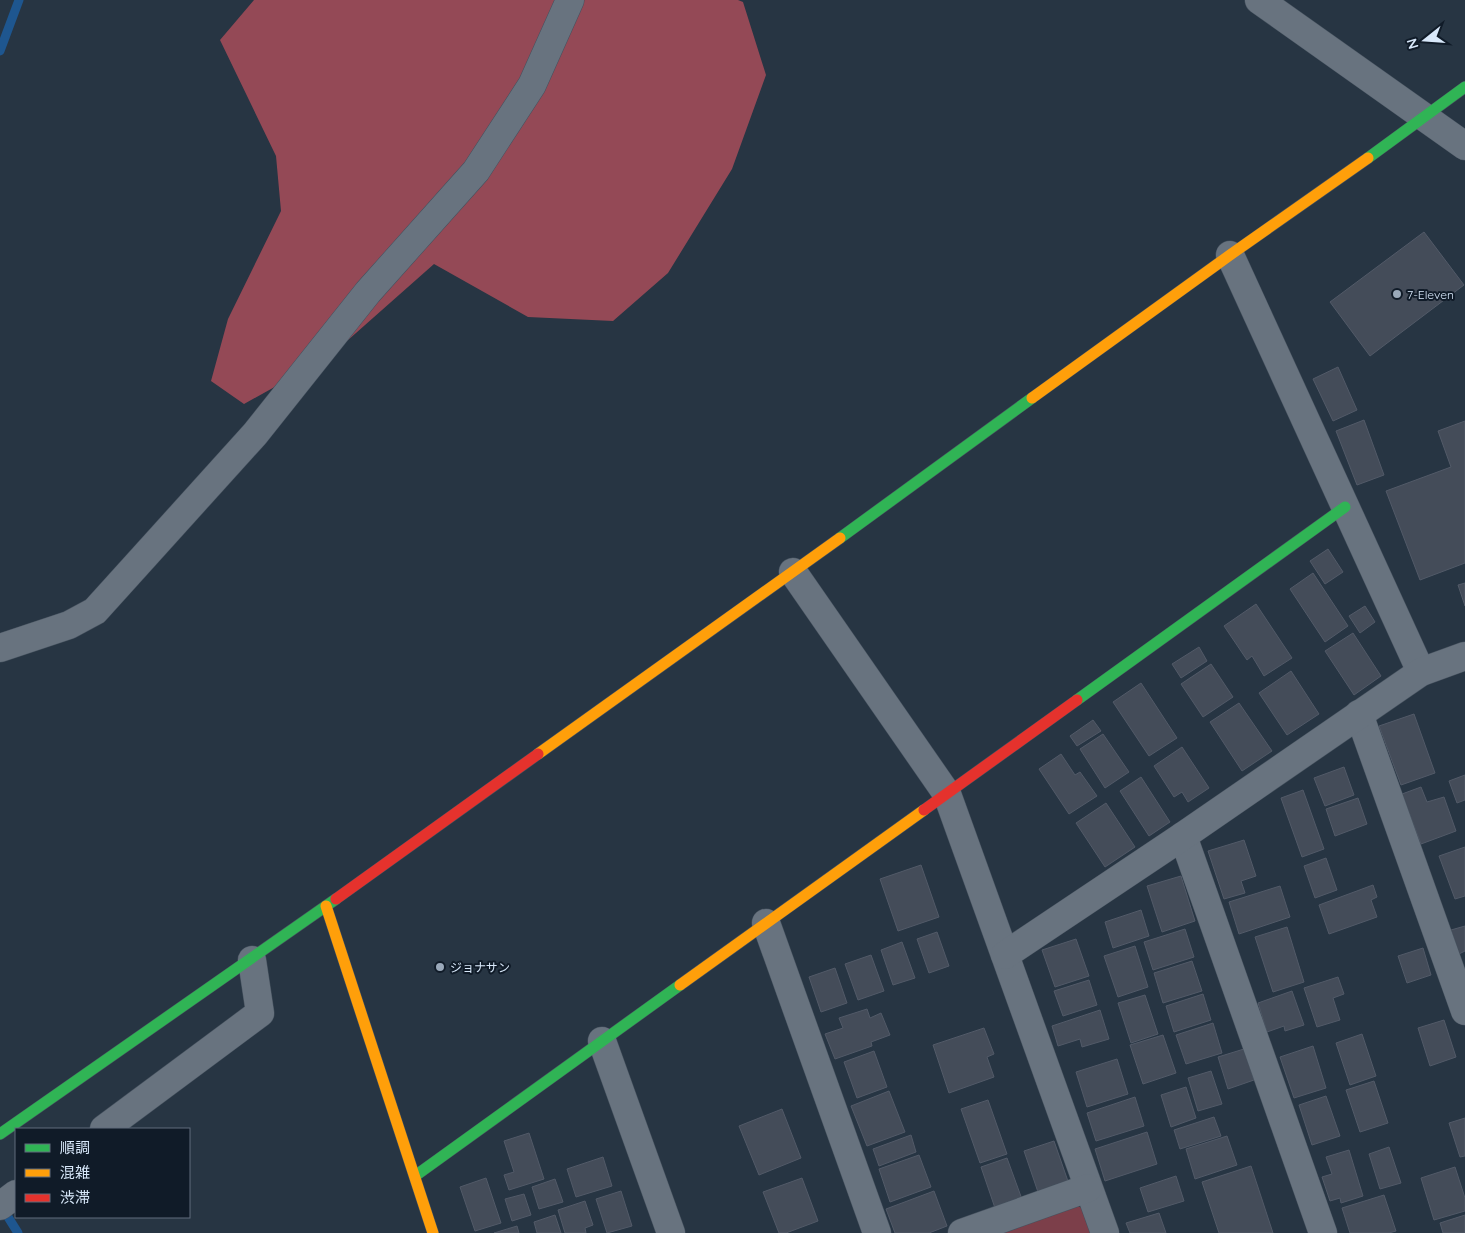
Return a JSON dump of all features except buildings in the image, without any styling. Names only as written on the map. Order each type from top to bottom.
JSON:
[{"type":"street","points":[[0,648],[69,625],[95,611],[255,434],[368,292],[476,171],[532,85],[570,0]]},
{"type":"street","points":[[1259,0],[1465,146]]},
{"type":"street","points":[[0,1134],[252,960],[1465,87]]},
{"type":"street","points":[[1230,255],[1421,672]]},
{"type":"street","points":[[415,1176],[1345,507]]},
{"type":"street","points":[[793,572],[946,794],[1105,1233]]},
{"type":"street","points":[[1005,955],[1421,672],[1465,656]]},
{"type":"street","points":[[1359,714],[1465,1011]]},
{"type":"street","points":[[1182,836],[1323,1233]]},
{"type":"street","points":[[326,906],[433,1233]]},
{"type":"street","points":[[766,923],[877,1233]]},
{"type":"street","points":[[105,1128],[260,1013],[252,960]]},
{"type":"street","points":[[602,1041],[670,1233]]},
{"type":"street","points":[[962,1233],[1088,1188]]},
{"type":"street","points":[[0,1206],[15,1195]]},
{"type":"shaded area","points":[[254,0],[738,0],[743,2],[766,75],[732,169],[668,273],[613,321],[528,317],[434,264],[330,356],[244,404],[211,381],[228,319],[281,211],[276,156],[220,40]]},
{"type":"shaded area","points":[[1070,1202],[1086,1210],[1094,1233],[982,1233]]},
{"type":"waterway","points":[[0,51],[19,0]]},
{"type":"waterway","points":[[3,1209],[18,1233]]},
{"type":"traffic: fast","points":[[1368,158],[1465,87]]},
{"type":"traffic: fast","points":[[840,538],[1032,398]]},
{"type":"traffic: fast","points":[[1077,700],[1345,507]]},
{"type":"traffic: fast","points":[[0,1134],[336,899]]},
{"type":"traffic: fast","points":[[415,1176],[680,985]]},
{"type":"traffic: slow","points":[[1032,398],[1368,158]]},
{"type":"traffic: slow","points":[[538,754],[840,538]]},
{"type":"traffic: slow","points":[[680,985],[924,810]]},
{"type":"traffic: slow","points":[[326,906],[433,1233]]},
{"type":"traffic: jam","points":[[924,810],[1077,700]]},
{"type":"traffic: jam","points":[[336,899],[538,754]]},
{"type":"place","name":"7-Eleven","points":[[1397,294]]},
{"type":"place","name":"ジョナサン","points":[[440,967]]}]
